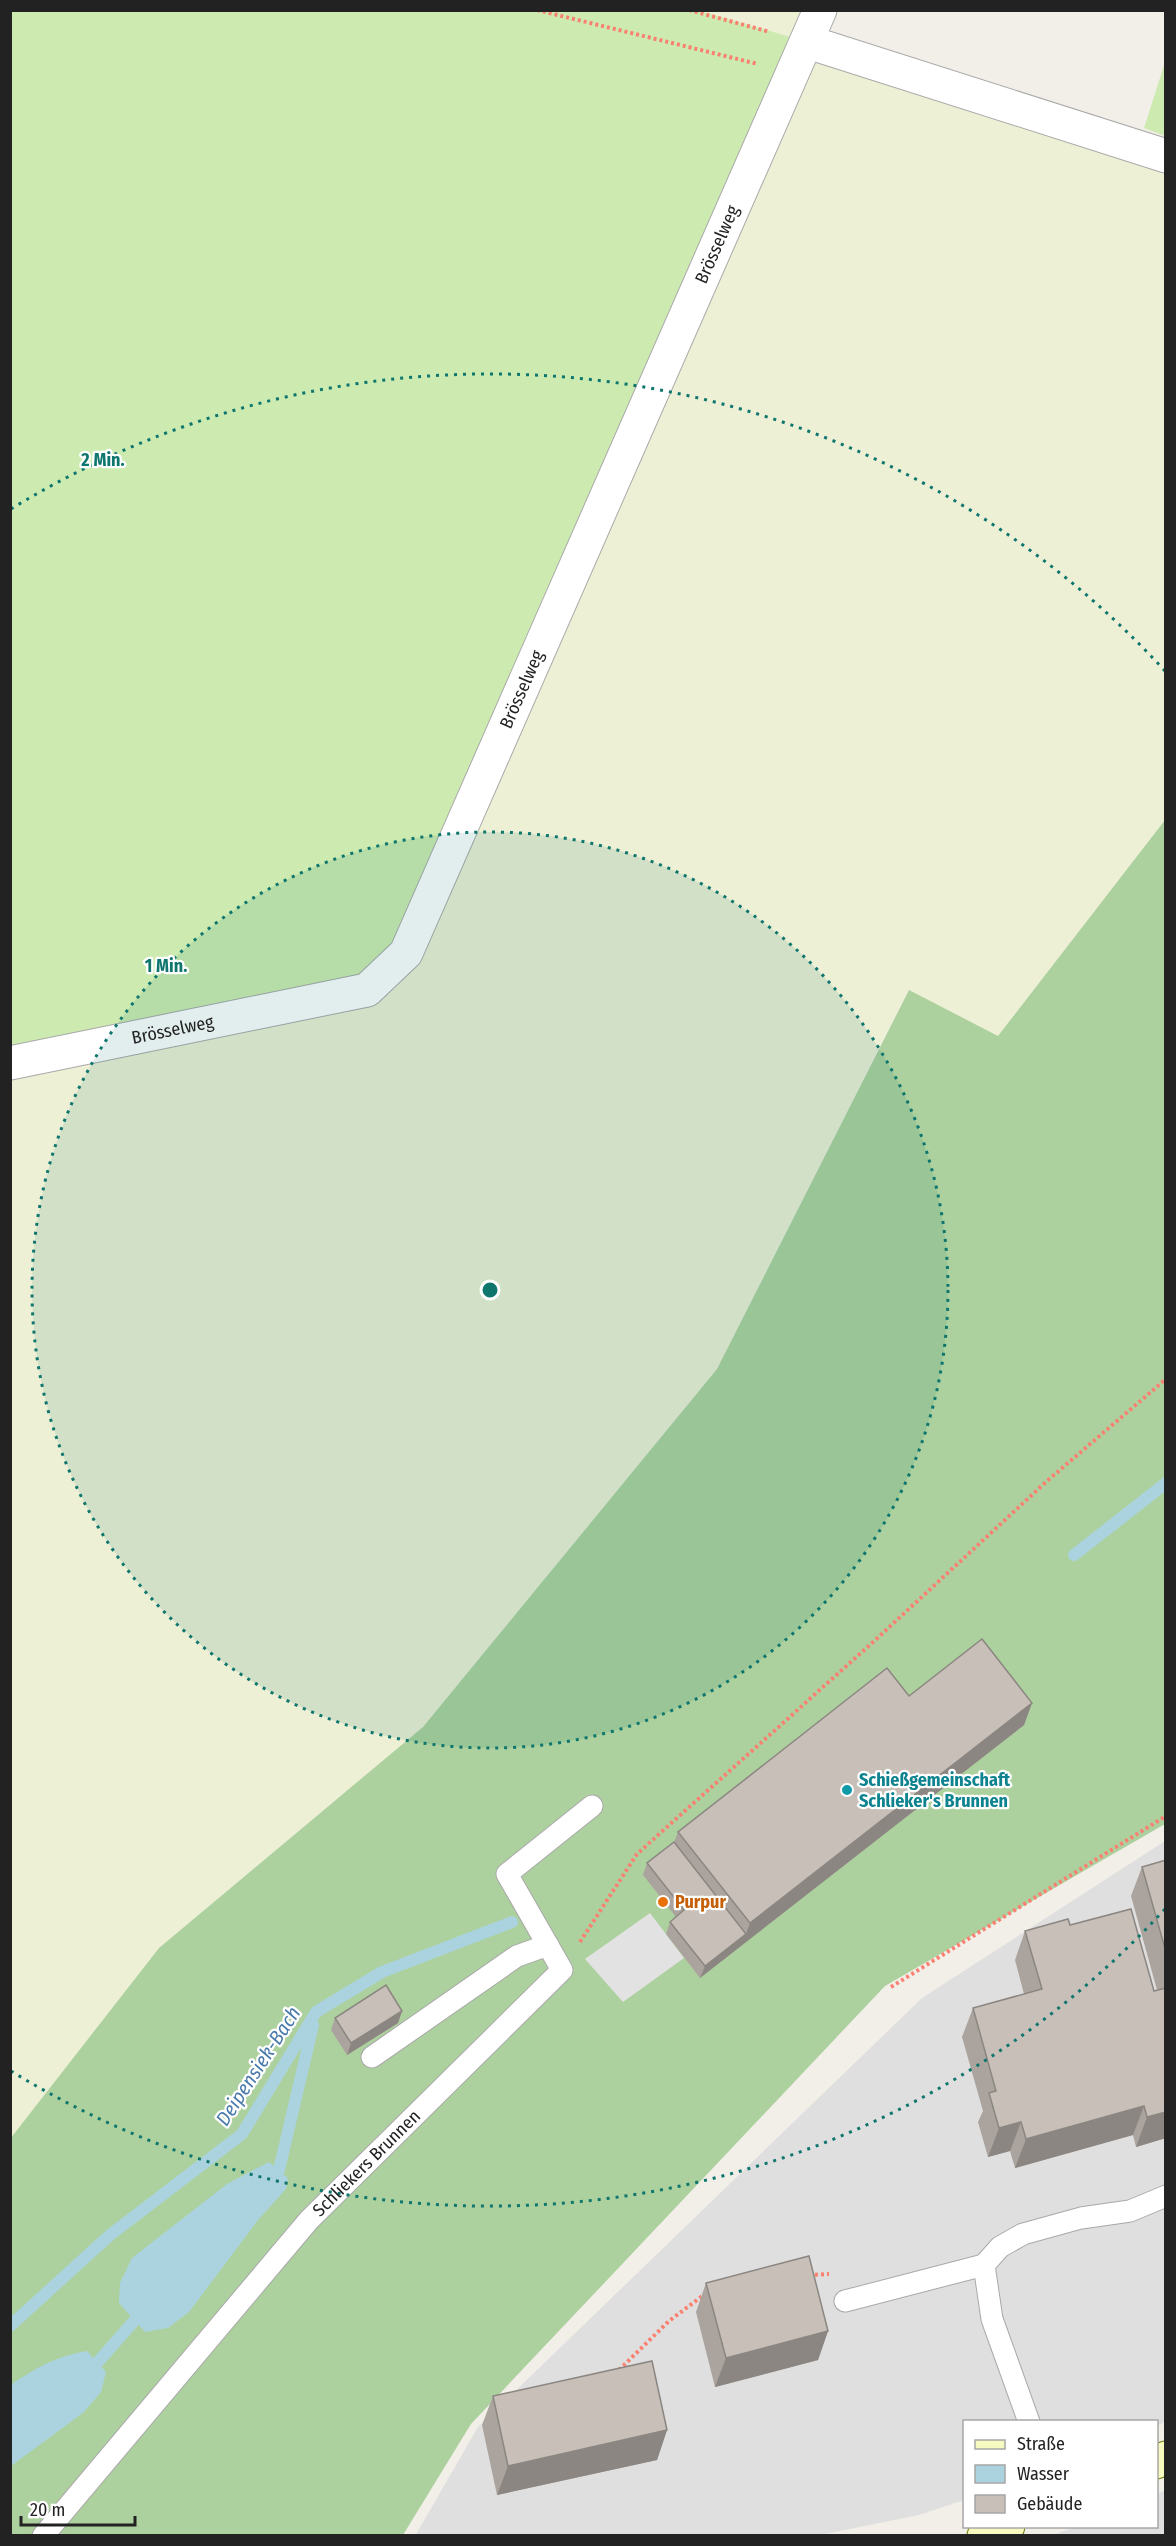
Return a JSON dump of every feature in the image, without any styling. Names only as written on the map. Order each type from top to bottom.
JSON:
[{"type":"main road","points":[[984,2535],[1003,2528]]},
{"type":"street","name":"Brösselweg","points":[[10,1063],[367,990],[406,953],[808,42],[820,10]]},
{"type":"street","points":[[808,42],[1166,156]]},
{"type":"lane","points":[[562,1970],[507,1874],[592,1806]]},
{"type":"lane","points":[[372,2057],[517,1956],[548,1945]]},
{"type":"lane","name":"Schliekers Brunnen","points":[[43,2535],[309,2220],[562,1970]]},
{"type":"lane","points":[[845,2301],[984,2265],[1000,2247],[1023,2234],[1081,2218],[1130,2211],[1166,2196]]},
{"type":"lane","points":[[984,2265],[992,2319],[1029,2420]]},
{"type":"path","points":[[537,10],[794,73]]},
{"type":"path","points":[[689,10],[808,42]]},
{"type":"path","points":[[562,1970],[637,1854],[871,1644],[1047,1481],[1166,1379]]},
{"type":"path","points":[[891,1987],[1166,1816]]},
{"type":"path","points":[[807,2275],[840,2274]]},
{"type":"path","points":[[613,2376],[669,2321],[705,2294],[717,2291]]},
{"type":"shaded area","points":[[1165,1841],[1165,2422],[1158,2426],[1158,2420],[963,2420],[963,2500],[919,2515],[820,2535],[415,2536],[478,2427],[922,1998]]},
{"type":"shaded area","points":[[650,1913],[684,1958],[623,2002],[585,1959]]},
{"type":"shaded area","points":[[1165,2490],[1165,2535],[1053,2535],[1072,2528],[1158,2528],[1158,2494]]},
{"type":"green space","points":[[696,10],[808,42],[406,953],[367,990],[11,1063],[11,11]]},
{"type":"green space","points":[[696,11],[820,11],[808,41],[1165,156],[1165,820],[998,1036],[908,991],[717,1369],[423,1727],[159,1948],[11,2139],[11,1063],[807,42]]},
{"type":"green space","points":[[1165,62],[1166,136],[1144,128]]},
{"type":"green space","points":[[1165,820],[1165,1824],[885,1986],[471,2424],[403,2535],[11,2535],[10,2139],[159,1948],[423,1727],[717,1369],[909,990],[998,1036]]},
{"type":"water","points":[[269,2162],[288,2178],[286,2189],[258,2220],[189,2312],[168,2328],[145,2332],[119,2303],[120,2283],[132,2258],[227,2184]]},
{"type":"water","points":[[87,2351],[106,2372],[101,2392],[84,2412],[11,2466],[11,2385],[47,2364]]},
{"type":"building","name":"Schießgemeinschaft Schlieker's Brunnen","points":[[982,1639],[1032,1703],[750,1923],[678,1832],[887,1668],[909,1696]]},
{"type":"building","points":[[674,1842],[746,1934],[705,1966],[670,1922],[684,1910],[647,1863]]},
{"type":"building","points":[[1166,1860],[1166,1952],[1142,1867]]},
{"type":"building","points":[[1131,1909],[1154,1991],[1166,1988],[1166,2112],[1147,2117],[1144,2106],[1026,2139],[1021,2122],[999,2128],[989,2093],[996,2091],[973,2008],[1042,1989],[1025,1931],[1068,1919],[1070,1925]]},
{"type":"building","points":[[386,1985],[402,2011],[351,2043],[335,2018]]},
{"type":"building","points":[[809,2256],[828,2331],[726,2358],[706,2283]]},
{"type":"building","points":[[652,2361],[667,2430],[508,2466],[493,2396]]},
{"type":"waterway","name":"Deipensiek-Bach","points":[[1074,1555],[1166,1483]]},
{"type":"waterway","name":"Deipensiek-Bach","points":[[10,2326],[110,2235],[242,2134],[316,2012],[382,1972],[512,1922]]},
{"type":"waterway","points":[[279,2170],[313,2025]]},
{"type":"waterway","points":[[97,2363],[135,2320]]},
{"type":"place","name":"Schießgemeinschaft Schlieker's Brunnen","points":[[847,1790]]},
{"type":"place","name":"Purpur","points":[[663,1902]]}]
